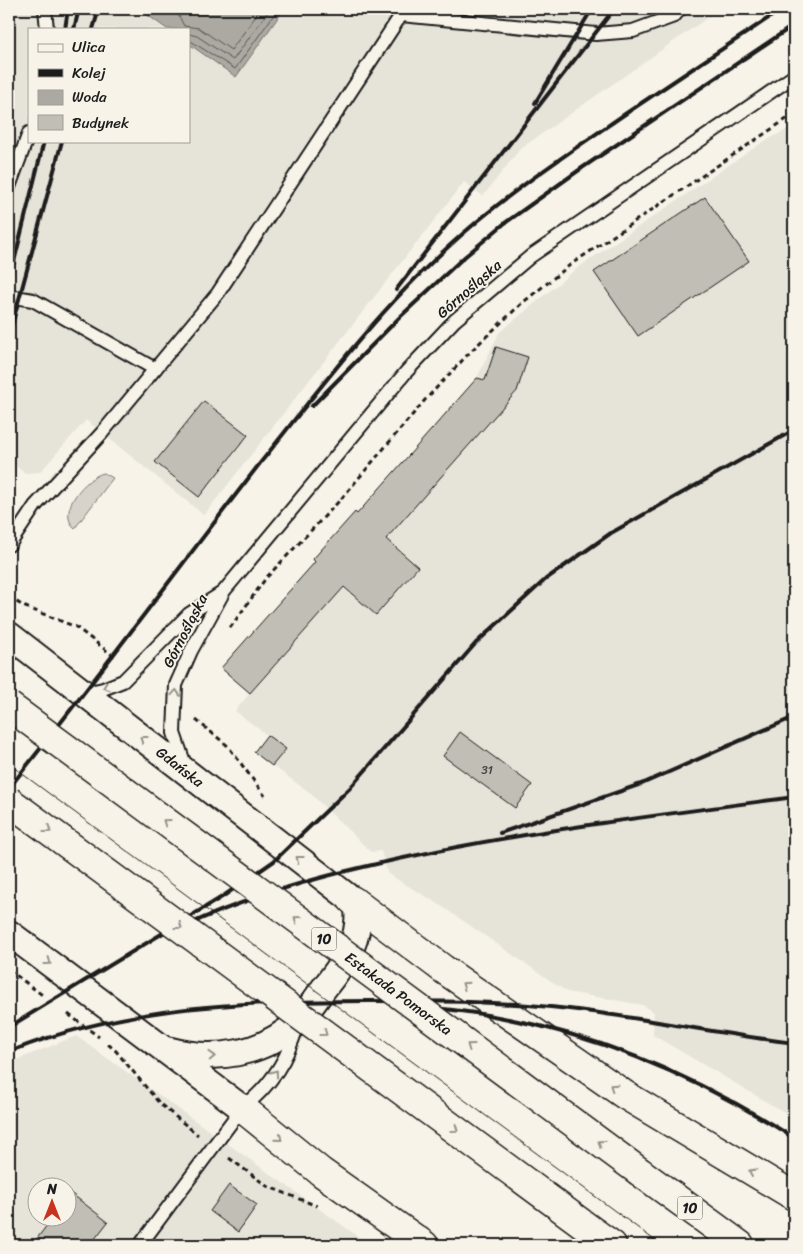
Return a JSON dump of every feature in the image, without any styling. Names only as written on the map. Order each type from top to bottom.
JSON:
[{"type":"main road","name":"Estakada Pomorska","points":[[9,706],[740,1245]]},
{"type":"main road","points":[[9,801],[604,1239]]},
{"type":"main road","points":[[354,902],[443,969],[618,1091],[794,1196]]},
{"type":"main road","points":[[242,1108],[321,1172],[424,1245]]},
{"type":"street","name":"Gdańska","points":[[9,635],[354,902]]},
{"type":"street","points":[[164,1048],[205,1056],[239,1053],[266,1044],[298,1022],[350,953],[358,931],[354,902]]},
{"type":"street","points":[[9,933],[242,1108]]},
{"type":"lane","points":[[45,9],[47,28]]},
{"type":"lane","points":[[9,546],[35,506],[102,434],[218,293],[403,12],[596,34],[633,31],[674,16],[680,9]]},
{"type":"lane","name":"Górnośląska","points":[[189,774],[174,733],[176,685],[191,651],[224,591],[406,372],[454,321],[531,256],[794,76]]},
{"type":"lane","points":[[9,187],[28,136]]},
{"type":"lane","points":[[9,296],[32,300],[155,370]]},
{"type":"lane","name":"Górnośląska","points":[[85,693],[116,684],[134,672],[189,614],[224,591]]},
{"type":"lane","points":[[140,1245],[242,1108],[260,1093],[284,1061],[290,1049],[298,1022]]},
{"type":"path","points":[[228,631],[266,578],[341,499],[425,400],[473,349],[514,311],[570,265],[794,114]]},
{"type":"path","points":[[9,597],[23,606],[76,628],[134,672]]},
{"type":"path","points":[[175,704],[228,746],[267,798]]},
{"type":"path","points":[[9,970],[50,1001]]},
{"type":"path","points":[[64,1011],[116,1051],[160,1104],[198,1136]]},
{"type":"path","points":[[228,1158],[267,1186],[324,1208]]},
{"type":"shaded area","points":[[9,9],[720,9],[520,149],[483,196],[464,182],[204,515],[86,420],[40,472],[25,473],[9,461]]},
{"type":"shaded area","points":[[794,126],[794,1118],[653,1035],[654,1012],[643,1005],[567,992],[437,903],[388,874],[381,851],[371,852],[310,793],[254,752],[267,735],[235,711],[250,693],[221,668],[315,562],[313,559],[355,512],[358,513],[477,378],[499,333],[576,269],[763,142]]},
{"type":"shaded area","points":[[104,473],[113,478],[75,528],[70,521],[71,504],[89,481]]},
{"type":"shaded area","points":[[76,1036],[370,1245],[9,1245],[9,1063]]},
{"type":"water","points":[[139,9],[284,9],[236,77],[190,45],[190,28],[166,28]]},
{"type":"building","points":[[705,197],[749,261],[638,336],[594,272]]},
{"type":"building","points":[[496,347],[528,357],[517,391],[386,539],[418,567],[376,615],[344,587],[250,693],[221,668],[315,562],[313,559],[355,512],[357,514],[477,378],[485,380]]},
{"type":"building","points":[[204,401],[248,435],[199,497],[155,462]]},
{"type":"building","points":[[460,732],[532,785],[515,808],[443,756]]},
{"type":"building","points":[[267,735],[286,749],[272,766],[254,752]]},
{"type":"building","points":[[229,1185],[257,1205],[238,1232],[210,1211]]},
{"type":"building","points":[[78,1199],[108,1222],[90,1245],[32,1245],[46,1226],[78,1226]]},
{"type":"tram line","points":[[9,764],[661,1245]]},
{"type":"railway","points":[[65,28],[68,9]]},
{"type":"railway","points":[[74,28],[79,9]]},
{"type":"railway","points":[[93,28],[99,9]]},
{"type":"railway","points":[[535,103],[592,9]]},
{"type":"railway","points":[[396,290],[614,9]]},
{"type":"railway","points":[[9,788],[305,406],[373,324],[421,273],[489,211],[579,145],[782,9]]},
{"type":"railway","points":[[312,406],[400,317],[462,259],[505,223],[582,168],[794,25]]},
{"type":"railway","points":[[9,282],[44,142]]},
{"type":"railway","points":[[9,336],[62,142]]},
{"type":"railway","points":[[9,1027],[222,897],[274,861],[350,788],[476,643],[546,579],[611,533],[794,430]]},
{"type":"railway","points":[[500,833],[644,783],[794,717]]},
{"type":"railway","points":[[185,926],[285,888],[421,854],[583,826],[794,797]]},
{"type":"railway","points":[[9,1052],[53,1036],[97,1024],[142,1015],[232,1005],[324,1001],[445,1001],[544,1006],[794,1043]]},
{"type":"railway","points":[[434,1008],[483,1014],[530,1024],[622,1051],[710,1090],[794,1138]]}]
